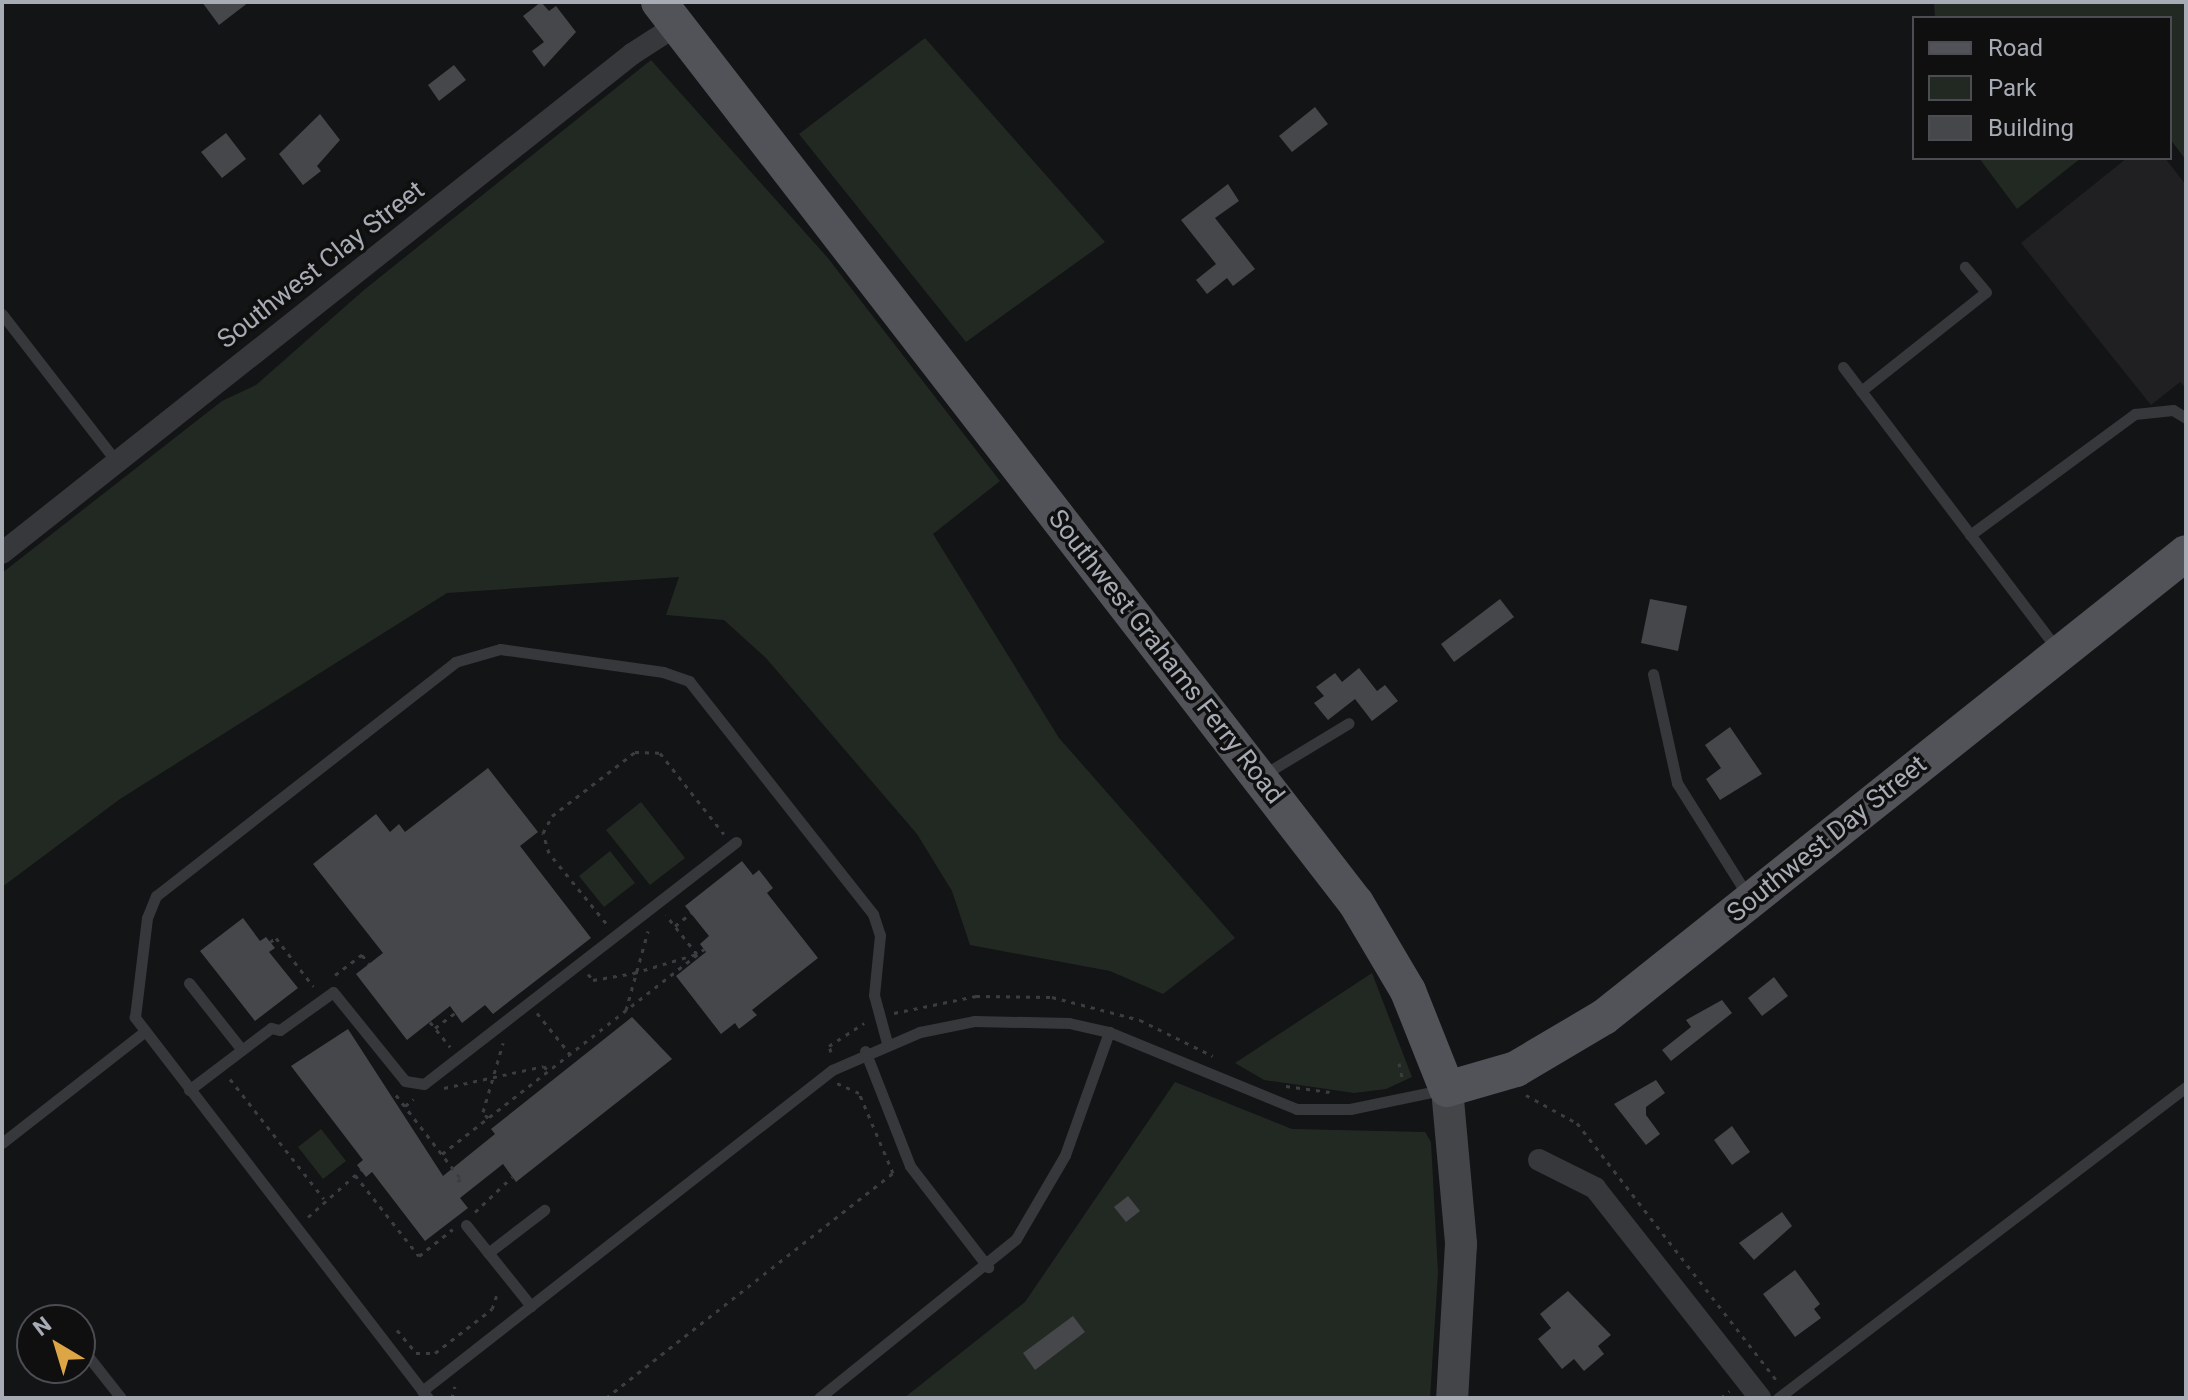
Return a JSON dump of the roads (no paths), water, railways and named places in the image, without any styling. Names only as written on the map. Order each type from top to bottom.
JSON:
[{"type":"main road","name":"Southwest Grahams Ferry Road","points":[[668,14],[1375,932],[1414,1003],[1447,1089],[1461,1244],[1452,1398]]},
{"type":"main road","name":"Southwest Day Street","points":[[1447,1089],[1516,1069],[1604,1017],[2186,553]]},
{"type":"street","name":"Southwest Clay Street","points":[[2,553],[668,14]]},
{"type":"street","points":[[1539,1160],[1595,1188],[1760,1398]]},
{"type":"lane","points":[[1861,391],[1986,292],[1965,267]]},
{"type":"lane","points":[[2,314],[117,462]]},
{"type":"lane","points":[[1843,367],[2060,653]]},
{"type":"lane","points":[[1970,535],[2135,414],[2173,410],[2186,418]]},
{"type":"lane","points":[[887,1043],[874,987],[880,935],[873,914],[701,691],[663,672],[484,649],[455,662],[156,896],[136,996],[135,1017],[144,1032],[425,1394],[531,1306],[834,1069],[865,1051],[887,1043],[944,1026],[1028,1018],[1109,1032],[1297,1109],[1350,1109],[1447,1089]]},
{"type":"lane","points":[[1653,674],[1677,783],[1751,900]]},
{"type":"lane","points":[[1259,778],[1349,723]]},
{"type":"lane","points":[[189,1090],[319,994],[336,993],[413,1086],[458,1057],[734,843]]},
{"type":"lane","points":[[189,983],[242,1050]]},
{"type":"lane","points":[[2,1143],[144,1032]]},
{"type":"lane","points":[[819,1398],[988,1267],[1016,1239],[1050,1185],[1109,1032]]},
{"type":"lane","points":[[865,1051],[910,1166],[988,1267]]},
{"type":"lane","points":[[1782,1395],[2186,1087]]},
{"type":"lane","points":[[488,1253],[544,1210]]},
{"type":"lane","points":[[463,1224],[531,1306]]},
{"type":"lane","points":[[96,1366],[121,1398]]}]
